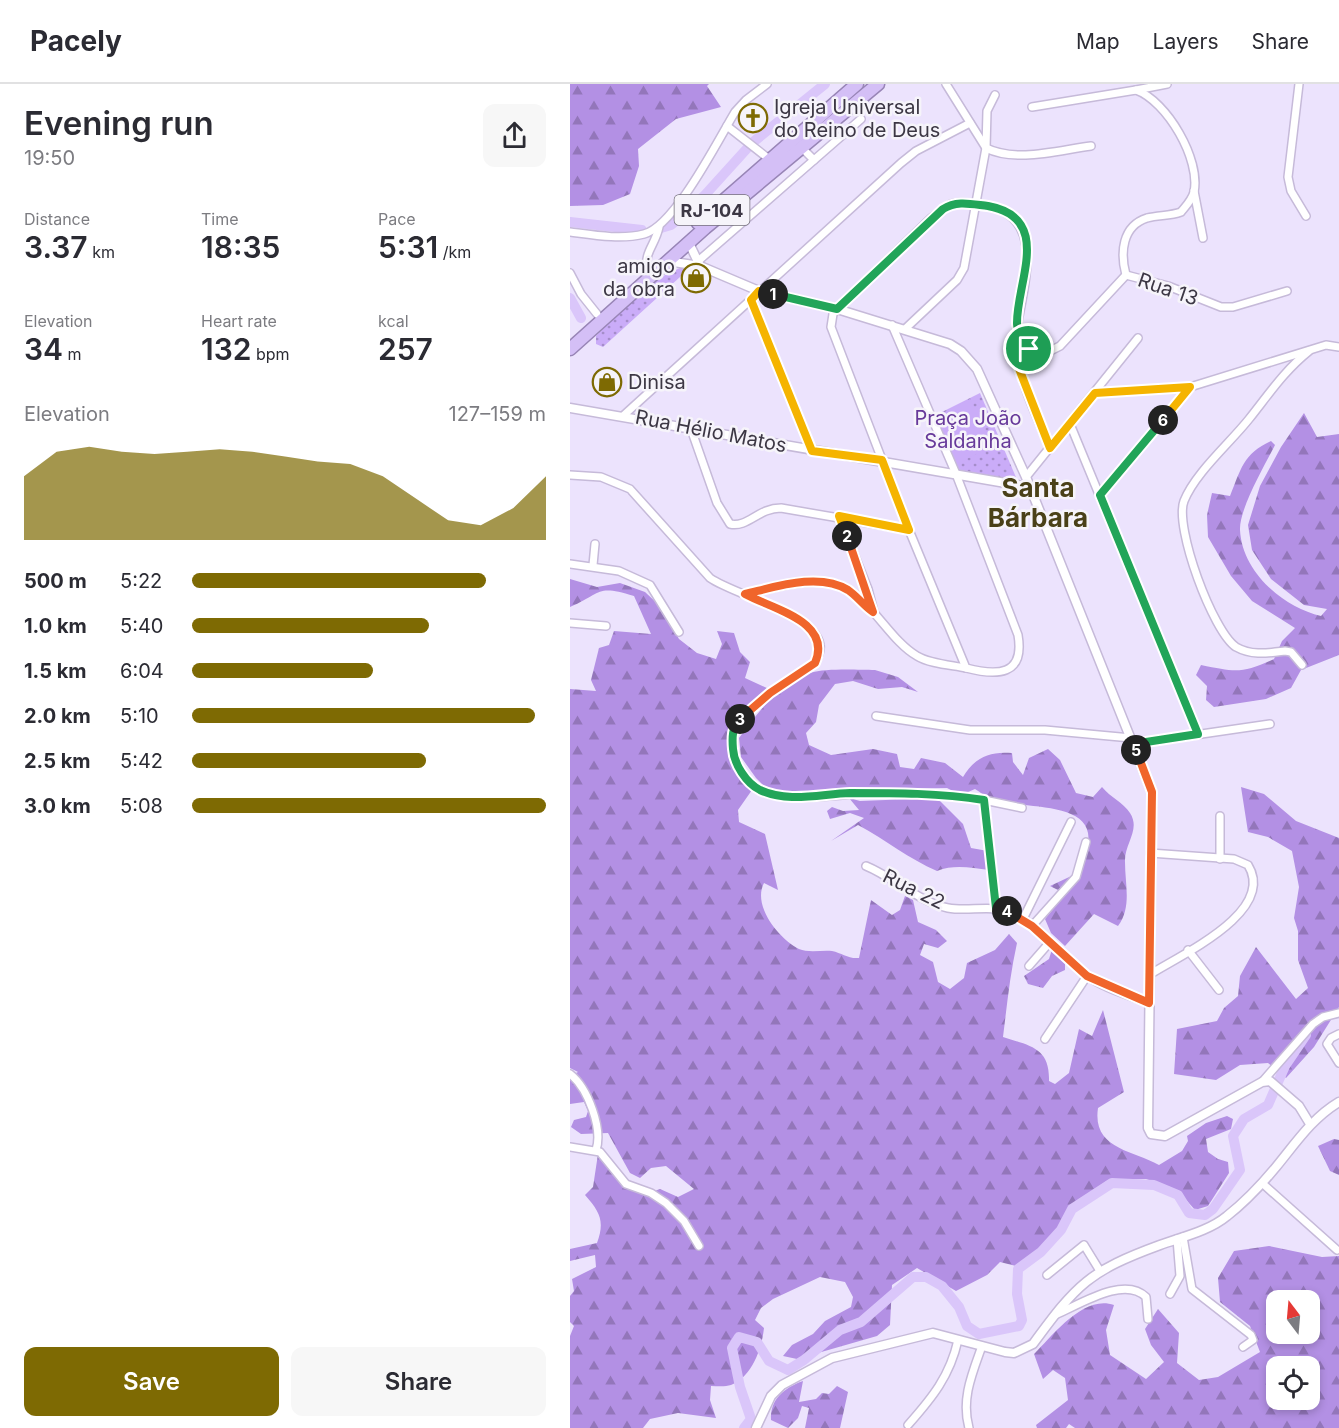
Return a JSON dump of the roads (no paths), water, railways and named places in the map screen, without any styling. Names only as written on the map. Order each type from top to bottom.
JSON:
[{"type":"highway","name":"RJ-104","points":[[570,339],[769,159],[857,84]]},
{"type":"highway","name":"RJ-104","points":[[570,349],[667,261],[878,84]]},
{"type":"street","points":[[570,232],[628,236],[645,234],[658,227],[681,201],[746,99],[767,84]]},
{"type":"street","points":[[946,84],[986,148],[1006,154],[1022,154],[1091,146]]},
{"type":"street","points":[[1032,107],[1167,84]]},
{"type":"street","points":[[1299,84],[1288,177],[1291,191],[1306,216]]},
{"type":"street","points":[[1136,90],[1152,100],[1179,132],[1191,162],[1203,238]]},
{"type":"street","points":[[905,329],[957,280],[964,268],[986,148],[987,111],[995,95]]},
{"type":"street","points":[[698,264],[861,119]]},
{"type":"street","points":[[624,415],[908,157],[970,123]]},
{"type":"street","points":[[727,126],[769,159]]},
{"type":"street","points":[[801,147],[814,160]]},
{"type":"street","points":[[1126,275],[1122,259],[1130,229],[1137,222],[1148,218],[1181,212],[1194,191]]},
{"type":"street","points":[[966,668],[833,336],[831,320],[837,309],[943,209],[954,203],[998,208],[1012,215],[1024,230],[1028,253],[1015,340],[1018,366],[1050,448]]},
{"type":"street","points":[[647,271],[646,254],[656,240],[658,227]]},
{"type":"street","points":[[688,243],[698,264]]},
{"type":"street","points":[[667,261],[698,264],[759,291],[837,309],[950,344],[971,360],[988,389],[1026,477],[1152,792],[1148,1118],[1151,1134],[1166,1136],[1272,1084],[1312,1024],[1323,1017],[1339,1013]]},
{"type":"street","points":[[570,273],[581,294],[597,314]]},
{"type":"street","name":"Rua 13","points":[[1029,349],[1046,353],[1060,346],[1126,275],[1168,286],[1221,307],[1233,307],[1287,291]]},
{"type":"street","points":[[751,300],[812,451]]},
{"type":"street","points":[[745,594],[806,583],[832,583],[848,590],[918,657],[995,673],[1015,664],[1019,655],[1018,634],[956,474],[892,325]]},
{"type":"street","points":[[1017,326],[1029,349],[1018,366]]},
{"type":"street","points":[[1026,477],[1138,338]]},
{"type":"street","points":[[1095,393],[1190,387],[1326,345],[1339,347]]},
{"type":"street","points":[[1302,665],[1291,652],[1248,652],[1234,646],[1224,633],[1191,559],[1184,537],[1182,509],[1190,490],[1250,417],[1276,381],[1309,351]]},
{"type":"street","points":[[1100,495],[1190,387]]},
{"type":"street","name":"Rua Hélio Matos","points":[[570,408],[624,415],[812,451],[882,460],[1029,487]]},
{"type":"street","points":[[1070,424],[1198,734]]},
{"type":"street","points":[[691,429],[717,503],[730,524],[742,524],[764,509],[772,508],[839,516],[909,530]]},
{"type":"street","points":[[570,475],[601,477],[630,489],[710,578],[728,589],[745,594],[800,620],[816,633],[820,644],[815,663],[770,693],[735,724],[733,753],[739,769],[753,786],[777,795],[792,797],[874,793],[931,794],[984,800],[1022,808]]},
{"type":"street","points":[[839,516],[868,589],[873,612]]},
{"type":"street","points":[[593,565],[596,544]]},
{"type":"street","points":[[570,564],[593,565],[619,571],[650,585],[679,632]]},
{"type":"street","points":[[570,623],[606,626]]},
{"type":"street","points":[[876,716],[970,730],[1045,730],[1132,741],[1270,724]]},
{"type":"street","points":[[984,800],[996,908]]},
{"type":"street","points":[[1220,816],[1220,859]]},
{"type":"street","points":[[1023,919],[1071,822]]},
{"type":"street","points":[[1032,926],[1076,877],[1086,842]]},
{"type":"street","points":[[1149,975],[1236,920],[1250,900],[1253,879],[1248,865],[1234,859],[1150,853]]},
{"type":"street","name":"Rua 22","points":[[866,866],[890,876],[936,904],[962,909],[996,908],[1023,919],[1087,976],[1149,1003]]},
{"type":"street","points":[[1029,966],[1050,942]]},
{"type":"street","points":[[1188,950],[1219,990]]},
{"type":"street","points":[[1045,1039],[1087,976]]},
{"type":"street","points":[[1339,1034],[1331,1038],[1327,1044],[1339,1063]]},
{"type":"street","points":[[570,1074],[579,1084],[597,1122],[600,1137],[596,1150]]},
{"type":"street","points":[[1272,1084],[1299,1106],[1310,1124]]},
{"type":"street","points":[[756,1428],[771,1396],[782,1385],[832,1358],[925,1335],[943,1335],[1005,1352],[1023,1350],[1033,1344],[1078,1287],[1100,1270],[1225,1218],[1262,1183],[1310,1124],[1339,1102]]},
{"type":"street","points":[[570,1147],[596,1150],[611,1162],[626,1184],[651,1193],[666,1203],[684,1221],[699,1246]]},
{"type":"street","points":[[1262,1183],[1337,1250]]},
{"type":"street","points":[[1170,1294],[1180,1276],[1180,1238]]},
{"type":"street","points":[[1180,1238],[1192,1288],[1251,1335],[1253,1340],[1243,1347]]},
{"type":"street","points":[[1047,1275],[1084,1245],[1100,1270]]},
{"type":"street","points":[[1053,1316],[1111,1291],[1132,1289],[1146,1297],[1148,1319]]},
{"type":"street","points":[[908,1425],[948,1374],[958,1340]]},
{"type":"street","points":[[969,1428],[965,1402],[982,1347]]},
{"type":"waterway","points":[[661,228],[671,225],[704,196],[752,143],[825,84]]},
{"type":"waterway","points":[[570,222],[642,230]]},
{"type":"waterway","points":[[570,298],[581,318]]},
{"type":"waterway","points":[[744,1428],[751,1419],[740,1387],[732,1348],[739,1337],[757,1342],[769,1361],[788,1370],[804,1360],[840,1330],[861,1322],[913,1277],[926,1277],[942,1286],[959,1307],[967,1326],[979,1334],[1019,1326],[1022,1320],[1017,1294],[1018,1269],[1041,1252],[1061,1230],[1072,1209],[1112,1183],[1154,1185],[1178,1195],[1189,1213],[1205,1215],[1213,1209],[1240,1170],[1233,1136],[1244,1119],[1268,1105],[1285,1066],[1306,1035]]},
{"type":"place","name":"Igreja Universal do Reino de Deus","points":[[753,118]]},
{"type":"place","name":"amigo da obra","points":[[696,278]]},
{"type":"place","name":"Dinisa","points":[[607,382]]},
{"type":"district","name":"Santa Bárbara","points":[[1038,502]]},
{"type":"park label","name":"Praça João Saldanha","points":[[968,430]]}]
